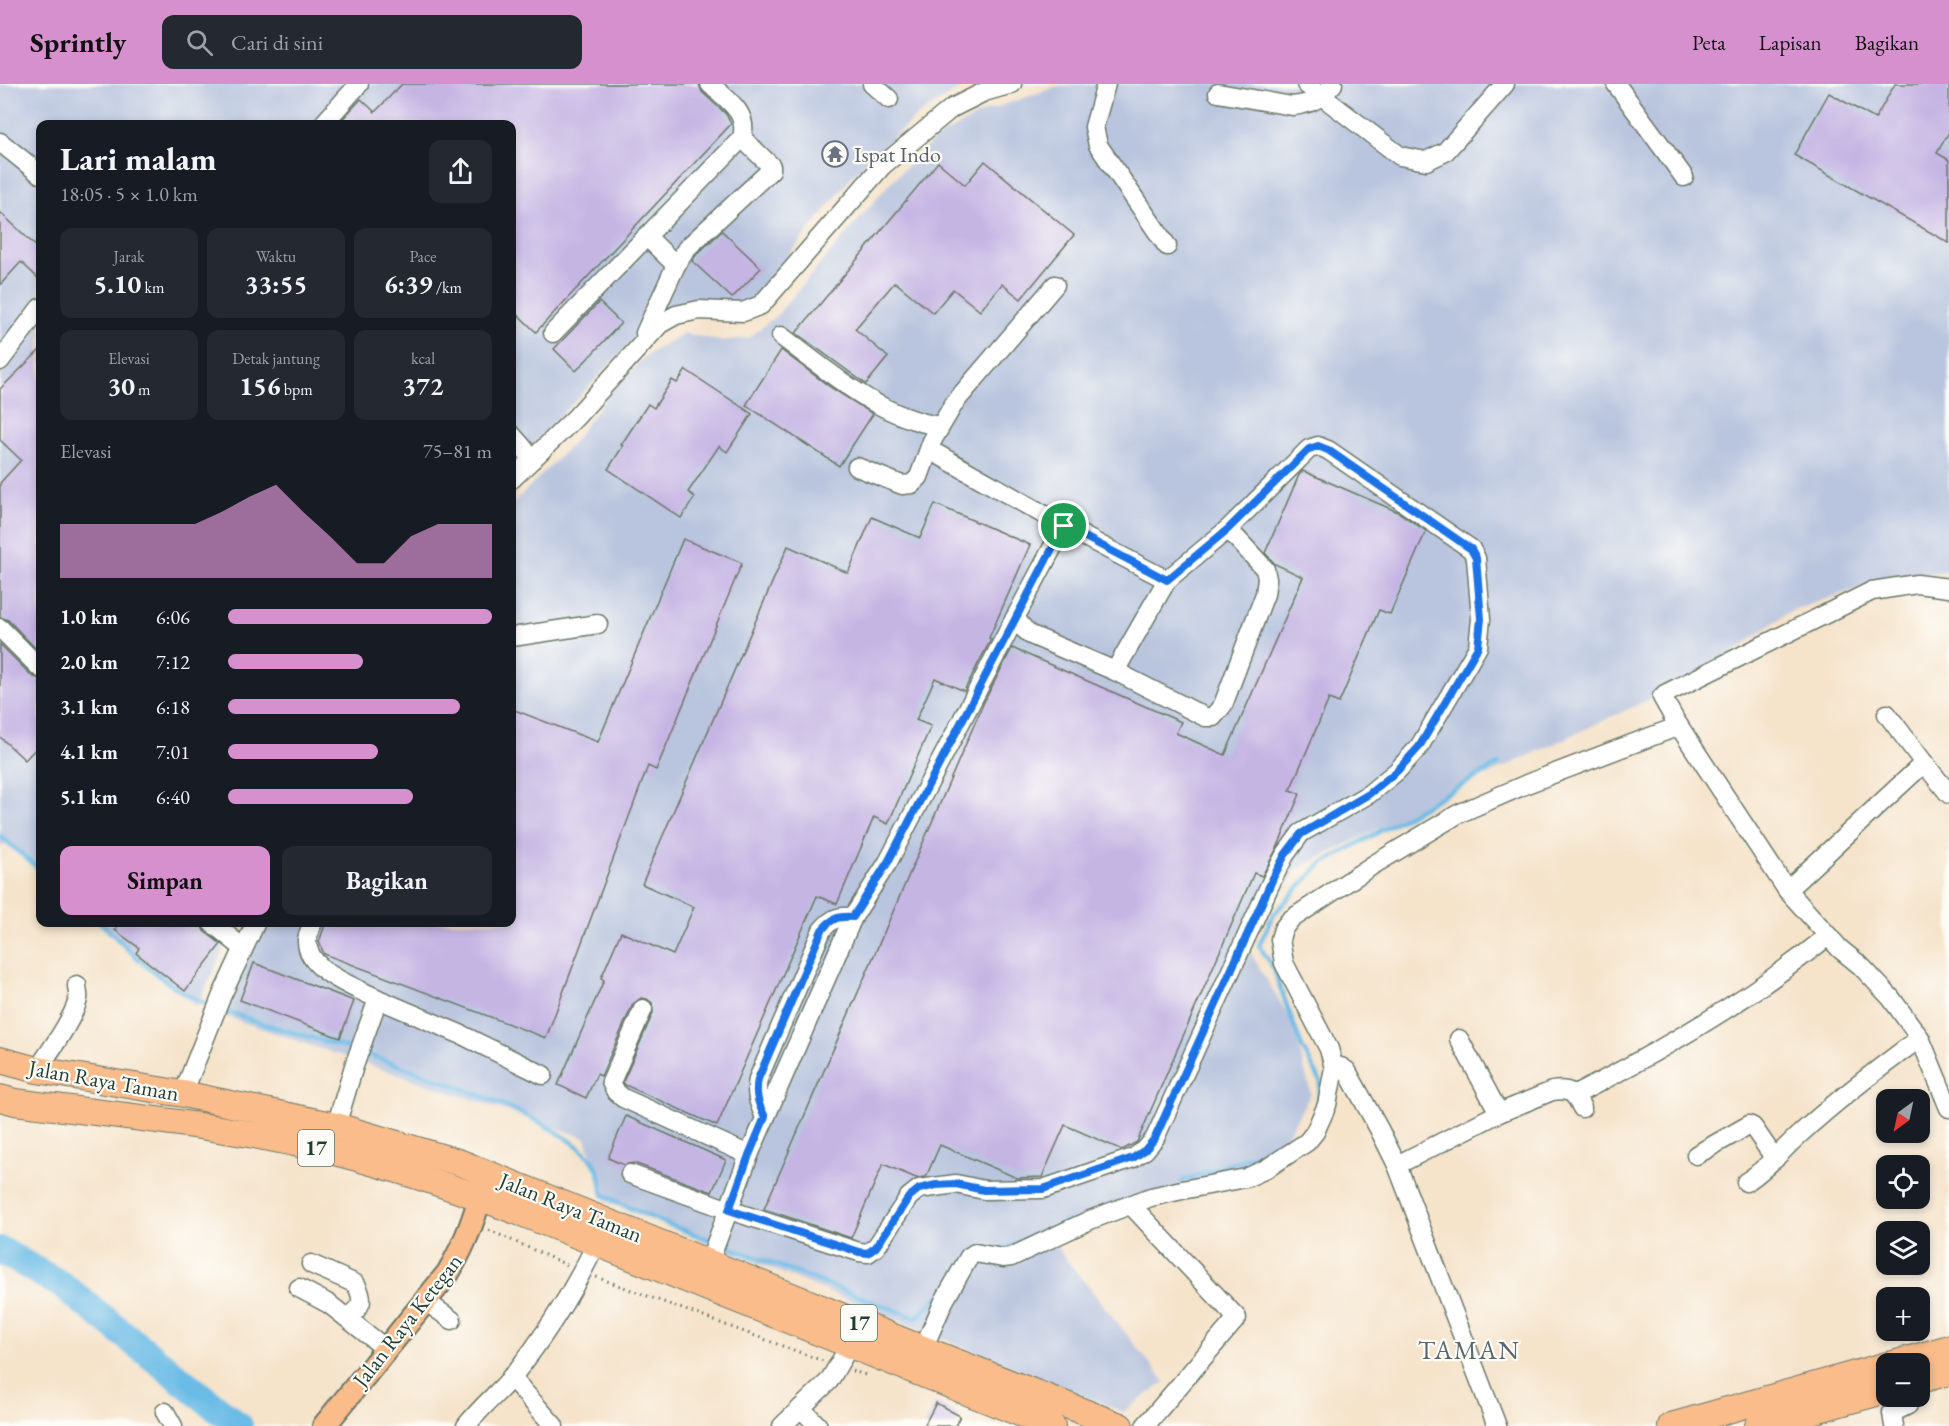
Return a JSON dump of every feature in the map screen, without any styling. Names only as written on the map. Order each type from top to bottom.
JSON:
[{"type":"highway","name":"Jalan Raya Taman","points":[[0,1060],[38,1070],[183,1094],[336,1126],[461,1163],[485,1173],[587,1229],[843,1356],[1052,1426]]},
{"type":"highway","name":"Jalan Raya Taman","points":[[0,1098],[15,1102],[253,1134],[333,1152],[405,1171],[587,1229],[711,1259],[923,1349],[1120,1426]]},
{"type":"highway","points":[[1930,1353],[1949,1348]]},
{"type":"highway","points":[[1671,1426],[1876,1368]]},
{"type":"highway","points":[[1930,1377],[1949,1372]]},
{"type":"highway","points":[[1758,1426],[1876,1392]]},
{"type":"main road","name":"Jalan Raya Ketegan","points":[[324,1426],[448,1273],[464,1247],[473,1223],[470,1193],[485,1173]]},
{"type":"street","points":[[327,120],[359,84]]},
{"type":"street","points":[[553,333],[742,138],[745,126],[741,115],[710,84]]},
{"type":"street","points":[[872,84],[889,99]]},
{"type":"street","points":[[516,475],[575,418],[660,324],[676,315],[699,310],[742,312],[761,305],[882,166],[952,108],[984,93],[1012,84]]},
{"type":"street","points":[[1106,84],[1094,128],[1098,145],[1167,246]]},
{"type":"street","points":[[1306,84],[1328,90],[1400,156],[1426,161],[1445,152],[1504,84]]},
{"type":"street","points":[[1616,84],[1684,177]]},
{"type":"street","points":[[1218,93],[1292,106],[1302,105],[1328,90]]},
{"type":"street","points":[[638,346],[676,265],[687,248],[771,170],[771,166],[742,138]]},
{"type":"street","points":[[0,142],[36,171]]},
{"type":"street","points":[[646,236],[676,265]]},
{"type":"street","points":[[857,467],[902,485],[912,484],[919,477],[940,426],[955,402],[1055,285]]},
{"type":"street","points":[[2,356],[36,313]]},
{"type":"street","points":[[781,336],[838,380],[876,403],[908,418],[940,426]]},
{"type":"street","points":[[516,440],[533,459]]},
{"type":"street","points":[[630,1174],[729,1210],[868,1253],[876,1247],[909,1197],[919,1189],[956,1184],[984,1190],[1043,1189],[1133,1158],[1145,1150],[1155,1138],[1285,855],[1301,834],[1369,794],[1397,771],[1419,747],[1478,647],[1481,619],[1476,558],[1471,549],[1328,450],[1318,446],[1309,449],[1228,529],[1167,580],[1115,671]]},
{"type":"street","points":[[930,450],[1064,526],[1167,580]]},
{"type":"street","points":[[711,1259],[749,1155],[853,917],[888,862],[1064,526]]},
{"type":"street","points":[[1015,618],[1031,635],[1115,671],[1205,717],[1214,717],[1223,705],[1265,594],[1268,579],[1265,569],[1228,529]]},
{"type":"street","points":[[1949,588],[1917,584],[1872,591],[1662,697],[1787,890],[1840,949],[1861,966],[1891,998],[1920,1038],[1949,1107]]},
{"type":"street","points":[[516,636],[598,624]]},
{"type":"street","points":[[0,628],[36,664]]},
{"type":"street","points":[[1887,714],[1949,794]]},
{"type":"street","points":[[923,1349],[944,1301],[969,1257],[975,1253],[1011,1257],[1090,1220],[1131,1204],[1168,1192],[1246,1178],[1297,1150],[1307,1142],[1315,1132],[1327,1106],[1334,1068],[1329,1049],[1284,963],[1280,939],[1283,929],[1290,920],[1373,865],[1458,814],[1677,723]]},
{"type":"street","points":[[1787,890],[1924,764]]},
{"type":"street","points":[[765,1117],[758,1103],[756,1090],[758,1079],[822,930],[830,919],[840,916],[853,917]]},
{"type":"street","points":[[217,927],[243,948]]},
{"type":"street","points":[[183,1094],[211,1021],[254,927]]},
{"type":"street","points":[[311,927],[307,940],[310,957],[323,970],[378,999],[462,1035],[543,1075]]},
{"type":"street","points":[[1396,1165],[1499,1113],[1552,1091],[1568,1090],[1578,1101],[1776,977],[1828,936]]},
{"type":"street","points":[[799,983],[821,990]]},
{"type":"street","points":[[38,1070],[74,1008],[78,998],[77,985]]},
{"type":"street","points":[[336,1126],[378,999]]},
{"type":"street","points":[[643,1009],[611,1082],[616,1092],[622,1098],[749,1155]]},
{"type":"street","points":[[777,1034],[798,1042]]},
{"type":"street","points":[[1746,1182],[1874,1072],[1920,1038]]},
{"type":"street","points":[[1459,1039],[1499,1113]]},
{"type":"street","points":[[1334,1068],[1341,1067],[1347,1071],[1396,1165],[1497,1426]]},
{"type":"street","points":[[1696,1155],[1749,1125],[1754,1127],[1775,1159]]},
{"type":"street","points":[[1131,1204],[1237,1317],[1145,1426]]},
{"type":"street","points":[[466,1426],[512,1377],[538,1343],[583,1272],[587,1229]]},
{"type":"street","points":[[311,1264],[356,1284],[361,1293],[362,1302],[348,1318]]},
{"type":"street","points":[[299,1288],[329,1304],[386,1349]]},
{"type":"street","points":[[425,1301],[452,1320]]},
{"type":"street","points":[[782,1426],[829,1381],[843,1356]]},
{"type":"street","points":[[512,1377],[554,1426]]},
{"type":"street","points":[[1894,1426],[1892,1413],[1904,1407]]},
{"type":"street","points":[[801,1408],[818,1426]]},
{"type":"path","points":[[473,1223],[583,1272],[843,1356],[871,1377]]},
{"type":"shaded area","points":[[0,84],[967,84],[918,115],[854,174],[751,303],[735,307],[684,302],[662,310],[516,463],[516,120],[36,120],[36,867],[7,842],[0,847]]},
{"type":"shaded area","points":[[1076,84],[1949,84],[1949,571],[1890,578],[1790,611],[1703,674],[1462,787],[1297,869],[1246,945],[1293,1024],[1311,1094],[1271,1163],[1050,1239],[1165,1382],[1123,1412],[605,1201],[586,1138],[224,1016],[261,927],[516,927],[516,500],[571,445],[612,389],[647,355],[684,333],[720,341],[749,338],[777,315],[891,182],[936,138],[984,112],[1055,87]]},
{"type":"shaded area","points":[[105,927],[233,927],[197,1007]]},
{"type":"building","points":[[402,84],[699,84],[702,92],[726,114],[731,124],[536,332],[516,313],[516,120],[342,120],[361,99],[375,112]]},
{"type":"building","points":[[1895,84],[1949,84],[1949,132],[1937,153],[1949,160],[1949,243],[1794,155],[1829,93],[1875,119]]},
{"type":"building","points":[[985,161],[1074,235],[1021,299],[1002,284],[980,311],[953,289],[933,313],[895,282],[855,329],[888,357],[866,384],[796,333],[938,162],[965,185]]},
{"type":"building","points":[[0,212],[36,246],[36,276],[21,262],[0,285]]},
{"type":"building","points":[[722,231],[761,268],[732,298],[692,261]]},
{"type":"building","points":[[599,302],[621,323],[576,371],[554,349]]},
{"type":"building","points":[[781,350],[830,387],[873,414],[839,466],[746,405]]},
{"type":"building","points":[[36,354],[36,649],[8,620],[0,617],[0,483],[21,460],[0,440],[0,389]]},
{"type":"building","points":[[686,370],[752,414],[727,452],[719,446],[688,492],[695,497],[681,518],[608,469],[648,404],[654,408],[672,380],[677,383]]},
{"type":"building","points":[[1303,471],[1398,512],[1426,531],[1390,614],[1379,610],[1339,703],[1329,699],[1290,790],[1300,794],[1278,846],[1262,876],[1254,873],[1137,1142],[1122,1150],[1065,1125],[1042,1177],[1017,1178],[940,1145],[926,1177],[916,1178],[883,1164],[851,1238],[764,1209],[984,702],[1012,648],[1181,722],[1176,733],[1225,755],[1303,577],[1275,564],[1265,553],[1299,475]]},
{"type":"building","points":[[935,504],[1030,545],[989,638],[991,639],[964,691],[935,678],[916,720],[931,726],[888,824],[874,817],[837,904],[817,896],[717,1126],[625,1085],[623,1082],[653,1013],[652,1003],[647,999],[641,998],[633,1004],[601,1076],[597,1074],[586,1098],[558,1085],[604,980],[601,978],[621,932],[673,955],[694,907],[642,884],[788,546],[848,573],[872,517],[920,538]]},
{"type":"building","points":[[683,539],[742,563],[656,770],[648,766],[546,1038],[324,954],[319,942],[324,927],[516,927],[516,711],[598,742]]},
{"type":"building","points":[[0,644],[36,678],[36,748],[25,760],[0,737]]},
{"type":"building","points":[[117,927],[202,927],[221,944],[185,991],[136,953],[139,948],[115,930]]},
{"type":"building","points":[[254,963],[354,1001],[340,1038],[240,1000]]},
{"type":"building","points":[[626,1116],[726,1160],[712,1192],[634,1163],[624,1165],[608,1158]]},
{"type":"building","points":[[936,1403],[960,1416],[955,1426],[924,1426]]},
{"type":"waterway","points":[[1316,1110],[1321,1082],[1302,1047],[1273,968],[1259,945],[1273,915],[1320,865],[1499,764]]},
{"type":"waterway","points":[[0,836],[36,867]]},
{"type":"waterway","points":[[105,927],[165,981],[212,1006]]},
{"type":"waterway","points":[[220,1009],[263,1024],[355,1050]]},
{"type":"waterway","points":[[363,1053],[454,1085],[558,1132],[582,1150],[597,1168],[603,1195],[659,1221],[713,1241]]},
{"type":"waterway","points":[[1182,1181],[1293,1142]]},
{"type":"waterway","points":[[1003,1250],[1069,1221]]},
{"type":"waterway","points":[[721,1244],[916,1318],[939,1296]]},
{"type":"waterway","points":[[0,1250],[62,1285],[239,1426]]},
{"type":"place","name":"Ispat Indo","points":[[835,154]]},
{"type":"district","name":"TAMAN","points":[[1469,1350]]},
{"type":"route","points":[[1318,446],[1328,450],[1471,549],[1476,558],[1481,619],[1478,647],[1419,747],[1397,771],[1369,794],[1301,834],[1285,855],[1155,1138],[1145,1150],[1133,1158],[1043,1189],[984,1190],[956,1184],[919,1189],[909,1197],[876,1247],[868,1253],[729,1210],[765,1117],[758,1103],[756,1090],[758,1079],[822,930],[830,919],[840,916],[853,917],[888,862],[1064,526],[1167,580],[1228,529],[1309,449],[1318,446]]}]
